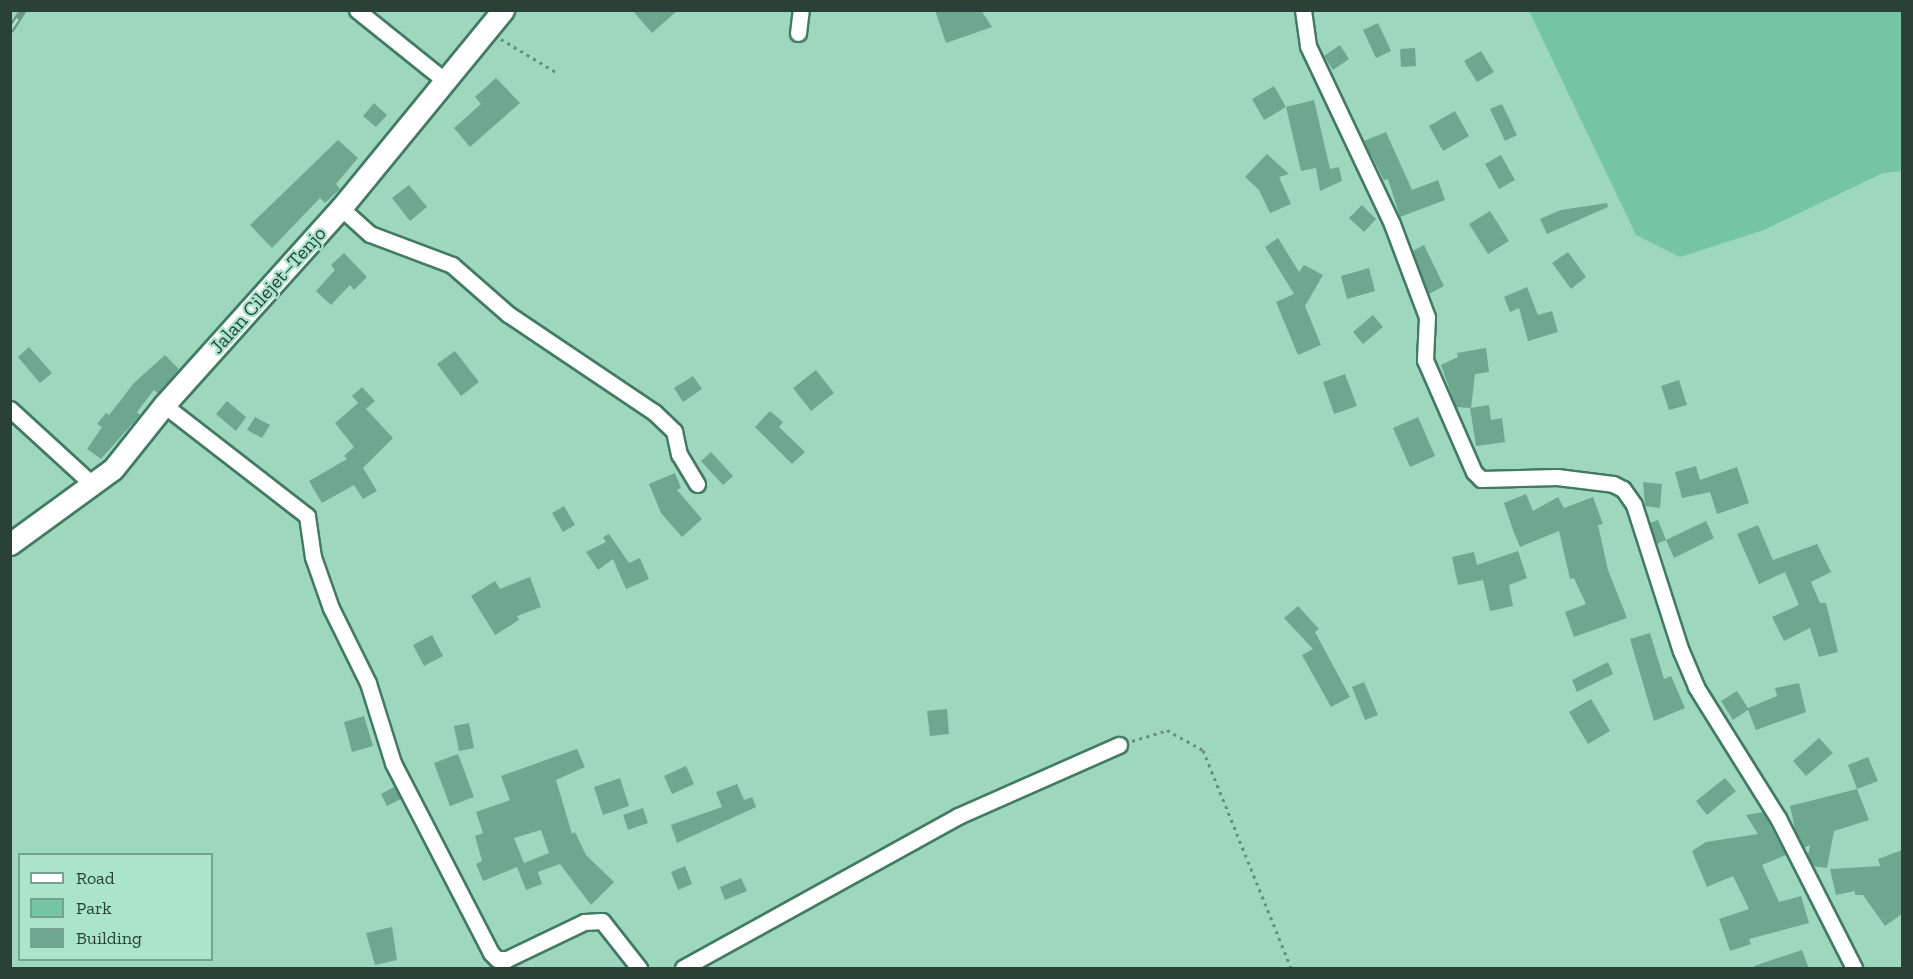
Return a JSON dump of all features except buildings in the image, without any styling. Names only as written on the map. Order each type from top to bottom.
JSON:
[{"type":"main road","name":"Jalan Cilejet–Tenjo","points":[[10,544],[94,486],[131,449],[164,405],[341,208],[503,10]]},
{"type":"street","points":[[357,10],[444,80]]},
{"type":"street","points":[[798,33],[801,10]]},
{"type":"street","points":[[1303,10],[1308,46],[1392,224],[1427,317],[1427,366],[1474,472],[1481,479],[1557,477],[1623,489],[1634,505],[1681,651],[1696,687],[1778,818],[1854,969]]},
{"type":"street","points":[[341,208],[370,234],[452,265],[508,315],[654,412],[674,431],[679,454],[697,484]]},
{"type":"street","points":[[164,405],[307,516],[314,557],[328,599],[368,683],[393,763],[491,953],[497,959],[507,959],[584,922],[602,921],[639,969]]},
{"type":"street","points":[[10,409],[94,486]]},
{"type":"street","points":[[683,969],[958,816],[1119,745]]},
{"type":"path","points":[[487,30],[556,72]]},
{"type":"path","points":[[1119,745],[1167,730],[1203,750],[1290,969]]},
{"type":"green space","points":[[1529,11],[1902,11],[1902,171],[1883,173],[1764,230],[1680,257],[1636,235]]},
{"type":"railway","points":[[10,30],[23,10]]}]
